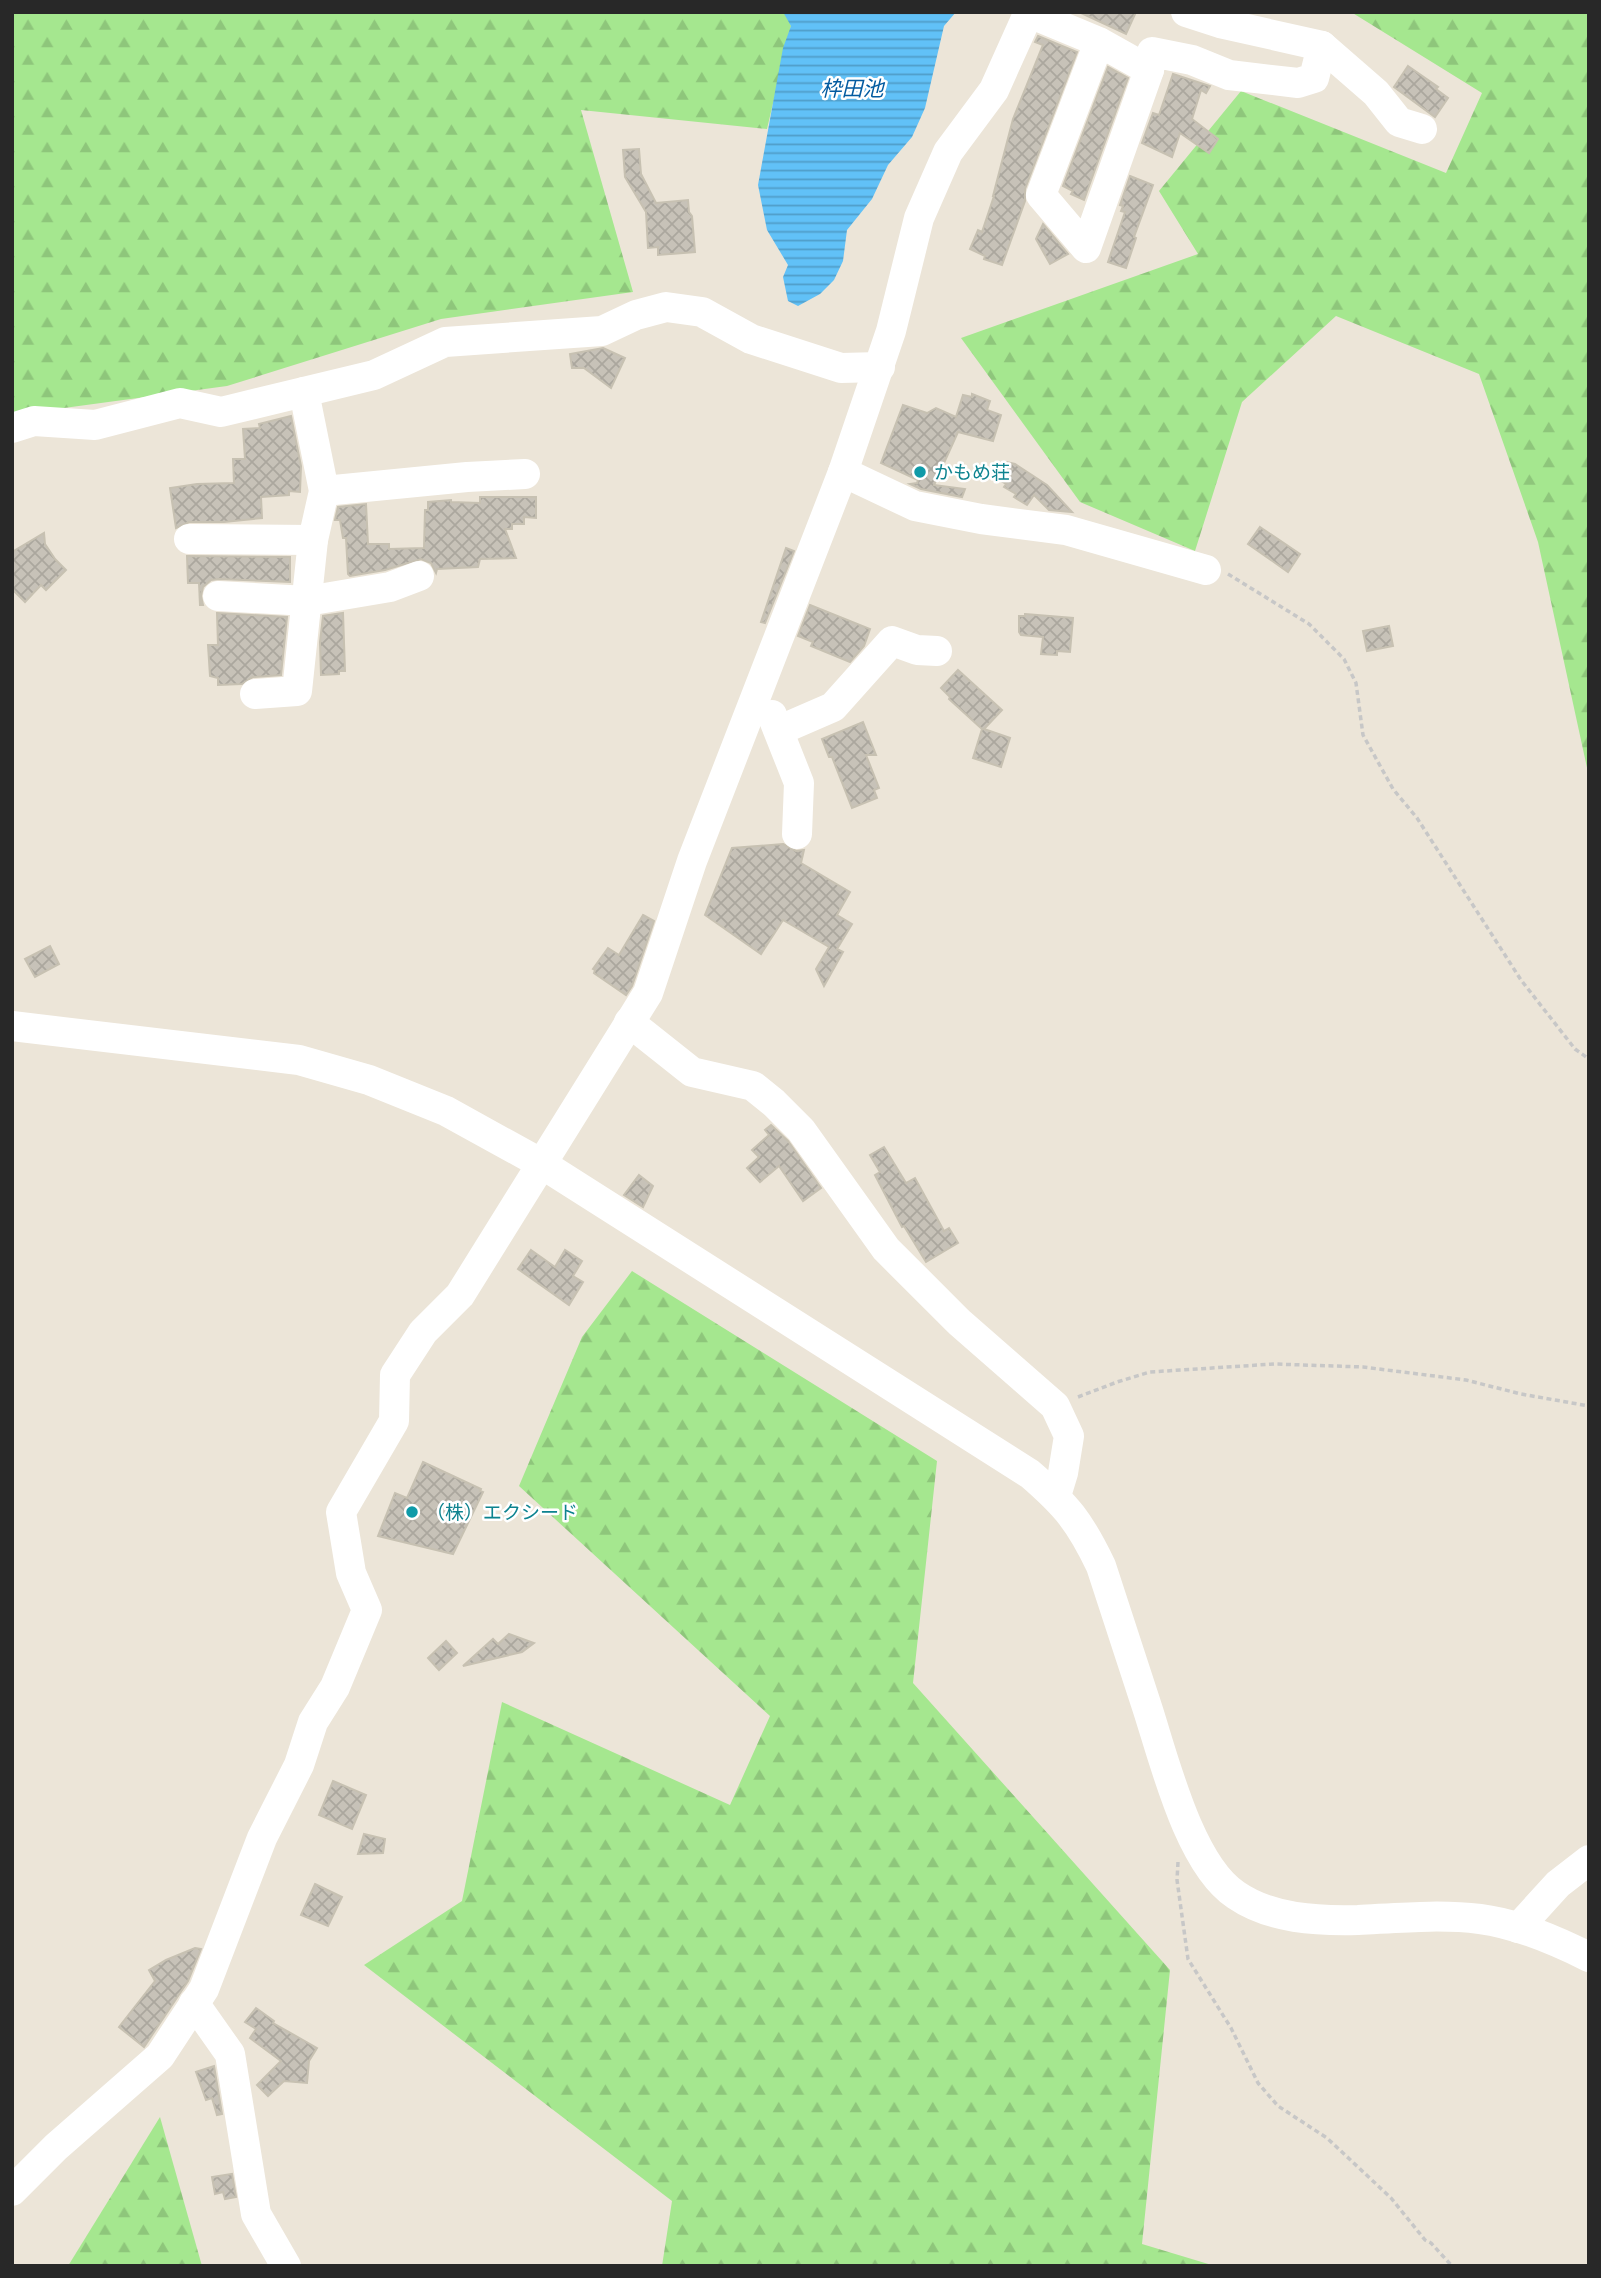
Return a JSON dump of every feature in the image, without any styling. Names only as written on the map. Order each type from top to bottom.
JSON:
[{"type":"street","points":[[1186,12],[1220,23],[1322,46],[1376,93],[1399,122],[1422,129]]},
{"type":"street","points":[[12,2191],[55,2147],[159,2056],[204,1989],[262,1838],[299,1765],[313,1722],[335,1687],[367,1610],[351,1573],[341,1512],[394,1421],[395,1375],[423,1332],[460,1295],[648,993],[692,861],[844,472],[891,331],[919,218],[948,152],[994,90],[1029,13],[1099,42],[1149,70]]},
{"type":"street","points":[[1099,42],[1041,195],[1086,248],[1149,70],[1152,52],[1192,60],[1229,75],[1298,83],[1314,78],[1322,46]]},
{"type":"street","points":[[12,428],[34,421],[95,425],[180,403],[221,412],[374,375],[445,342],[602,331],[636,315],[666,307],[702,312],[751,339],[841,368],[880,367]]},
{"type":"street","points":[[255,694],[297,691],[313,540],[324,491],[304,392]]},
{"type":"street","points":[[844,472],[915,506],[981,519],[1066,530],[1206,570]]},
{"type":"street","points":[[324,491],[525,474]]},
{"type":"street","points":[[189,539],[313,540]]},
{"type":"street","points":[[218,596],[307,601],[390,587],[419,576]]},
{"type":"street","points":[[780,730],[833,707],[892,640],[917,650],[937,651]]},
{"type":"street","points":[[760,689],[780,730],[799,783],[797,834]]},
{"type":"street","points":[[629,1022],[692,1072],[753,1086],[774,1103],[801,1130],[886,1249],[959,1322],[1055,1406],[1069,1436],[1056,1496]]},
{"type":"street","points":[[12,1026],[299,1060],[369,1080],[446,1111],[542,1164],[1030,1474],[1056,1496],[1074,1515],[1101,1566],[1182,1813],[1198,1849],[1217,1880],[1235,1895],[1262,1909],[1290,1916],[1328,1920],[1438,1917],[1480,1919],[1555,1940],[1589,1957]]},
{"type":"street","points":[[1518,1928],[1558,1884],[1589,1860]]},
{"type":"street","points":[[194,2003],[230,2054],[256,2214],[286,2266]]},
{"type":"path","points":[[1206,570],[1233,575],[1309,624],[1344,659],[1356,683],[1363,735],[1393,789],[1417,818],[1521,980],[1575,1049],[1589,1059]]},
{"type":"path","points":[[1055,1406],[1150,1372],[1274,1364],[1363,1367],[1453,1378],[1589,1406]]},
{"type":"path","points":[[1179,1853],[1177,1880],[1188,1959],[1231,2028],[1258,2083],[1278,2106],[1327,2138],[1391,2198],[1425,2240],[1452,2266]]},
{"type":"green space","points":[[12,12],[787,12],[791,26],[767,129],[581,110],[633,292],[441,319],[227,386],[12,415]]},
{"type":"green space","points":[[1351,12],[1589,12],[1589,777],[1538,542],[1479,374],[1336,316],[1242,402],[1195,551],[1080,502],[961,338],[1198,254],[1159,191],[1241,91],[1446,173],[1482,93]]},
{"type":"green space","points":[[632,1271],[937,1461],[913,1683],[1170,1970],[1142,2244],[1215,2266],[662,2266],[672,2201],[364,1965],[462,1901],[502,1702],[730,1805],[770,1716],[519,1486],[582,1337]]},
{"type":"green space","points":[[160,2117],[202,2266],[68,2266]]},
{"type":"water","name":"枠田池","points":[[783,12],[956,12],[944,26],[925,108],[912,137],[888,165],[872,199],[847,230],[843,261],[834,280],[820,294],[798,306],[788,301],[783,277],[788,265],[767,230],[758,185],[783,48],[791,26]]},
{"type":"building","points":[[1079,12],[1136,12],[1126,34]]},
{"type":"building","points":[[1038,36],[1077,52],[1025,189],[1025,201],[1002,265],[984,259],[985,256],[970,249],[978,230],[982,232],[1013,119],[1043,45],[1035,42]]},
{"type":"building","points":[[1408,66],[1438,87],[1436,89],[1448,98],[1435,117],[1394,87]]},
{"type":"building","points":[[1108,67],[1128,78],[1084,200],[1071,194],[1073,191],[1063,186]]},
{"type":"building","points":[[1173,74],[1210,86],[1206,93],[1201,90],[1192,119],[1218,139],[1209,153],[1180,133],[1172,157],[1142,143],[1153,113],[1159,115]]},
{"type":"building","points":[[639,149],[641,174],[656,203],[688,200],[695,252],[658,255],[658,247],[648,248],[646,212],[625,177],[623,150]]},
{"type":"building","points":[[1130,176],[1153,185],[1126,268],[1108,262],[1125,212],[1121,211],[1123,206],[1120,205]]},
{"type":"building","points":[[1043,224],[1068,254],[1050,264],[1036,239]]},
{"type":"building","points":[[603,348],[625,358],[611,388],[584,368],[572,368],[570,354]]},
{"type":"building","points":[[972,394],[990,401],[987,410],[1001,415],[993,441],[958,432],[934,485],[965,489],[962,497],[921,489],[910,484],[917,483],[918,480],[881,463],[903,405],[927,413],[936,408],[956,417],[963,395],[972,397]]},
{"type":"building","points":[[291,416],[301,466],[300,492],[289,491],[289,495],[261,497],[262,518],[189,522],[176,528],[170,488],[234,483],[233,459],[245,459],[243,429],[260,428],[259,424]]},
{"type":"building","points":[[1006,462],[1015,464],[1047,485],[1072,512],[1049,510],[1034,495],[1027,505],[1014,497],[1016,494],[996,478]]},
{"type":"building","points":[[480,497],[536,497],[536,518],[524,517],[524,524],[512,524],[512,529],[505,529],[516,558],[480,559],[478,567],[437,569],[436,573],[431,563],[421,559],[385,570],[350,576],[348,574],[346,538],[343,538],[340,520],[335,520],[338,507],[366,504],[368,544],[389,544],[389,549],[424,548],[425,510],[428,510],[428,502],[451,500],[480,503]]},
{"type":"building","points":[[1260,527],[1300,554],[1288,572],[1248,544]]},
{"type":"building","points":[[44,533],[45,544],[66,570],[46,590],[41,585],[25,602],[12,589],[12,552]]},
{"type":"building","points":[[786,548],[794,551],[765,623],[761,622]]},
{"type":"building","points":[[187,556],[290,557],[290,582],[211,580],[203,587],[203,605],[200,605],[199,583],[188,583]]},
{"type":"building","points":[[810,605],[870,629],[864,646],[850,662],[811,646],[813,642],[798,636]]},
{"type":"building","points":[[217,613],[287,617],[281,675],[253,677],[242,684],[218,685],[218,678],[210,676],[208,645],[218,645]]},
{"type":"building","points":[[343,613],[345,671],[321,675],[320,642],[323,616]]},
{"type":"building","points":[[1025,614],[1073,618],[1070,652],[1041,654],[1043,637],[1021,635],[1019,632],[1019,616]]},
{"type":"building","points":[[1389,626],[1393,646],[1367,651],[1363,631]]},
{"type":"building","points":[[958,670],[1002,710],[984,729],[1010,738],[1001,767],[973,758],[982,729],[949,699],[941,688]]},
{"type":"building","points":[[863,722],[876,755],[866,755],[879,788],[874,790],[877,798],[852,808],[822,739]]},
{"type":"building","points":[[783,844],[796,851],[804,850],[801,863],[850,892],[837,915],[852,924],[837,949],[843,952],[824,986],[816,969],[829,947],[783,920],[761,954],[705,915],[732,848]]},
{"type":"building","points":[[643,915],[654,921],[632,986],[626,995],[594,973],[593,969],[608,948],[619,955]]},
{"type":"building","points":[[50,946],[59,964],[35,977],[25,959]]},
{"type":"building","points":[[771,1125],[788,1141],[821,1188],[803,1201],[779,1166],[760,1182],[747,1168],[759,1157],[752,1150],[769,1135],[765,1130]]},
{"type":"building","points":[[884,1147],[906,1183],[915,1178],[944,1231],[949,1228],[958,1243],[926,1262],[904,1226],[902,1227],[875,1175],[880,1172],[870,1155]]},
{"type":"building","points":[[639,1175],[653,1186],[643,1207],[624,1195]]},
{"type":"building","points":[[531,1250],[555,1267],[565,1250],[582,1261],[573,1276],[583,1282],[569,1305],[518,1269]]},
{"type":"building","points":[[423,1462],[483,1492],[453,1554],[378,1536],[395,1493],[407,1498]]},
{"type":"building","points":[[509,1634],[534,1643],[522,1652],[463,1666],[493,1639],[498,1644]]},
{"type":"building","points":[[446,1641],[457,1653],[439,1670],[428,1658]]},
{"type":"building","points":[[333,1781],[366,1795],[352,1829],[319,1815]]},
{"type":"building","points":[[364,1834],[385,1839],[383,1853],[358,1854]]},
{"type":"building","points":[[315,1884],[342,1897],[328,1926],[301,1915]]},
{"type":"building","points":[[195,1948],[201,1949],[188,1981],[144,2047],[119,2027],[155,1981],[149,1970]]},
{"type":"building","points":[[256,2008],[274,2021],[273,2023],[317,2048],[309,2061],[307,2083],[284,2081],[268,2096],[257,2085],[281,2061],[250,2038],[256,2029],[245,2022]]},
{"type":"building","points":[[214,2066],[222,2114],[217,2115],[212,2098],[206,2100],[196,2072]]},
{"type":"building","points":[[232,2174],[236,2197],[225,2199],[223,2192],[215,2194],[212,2177]]},
{"type":"place","name":"かもめ荘","points":[[920,472]]},
{"type":"place","name":"（株）エクシード","points":[[412,1512]]}]
